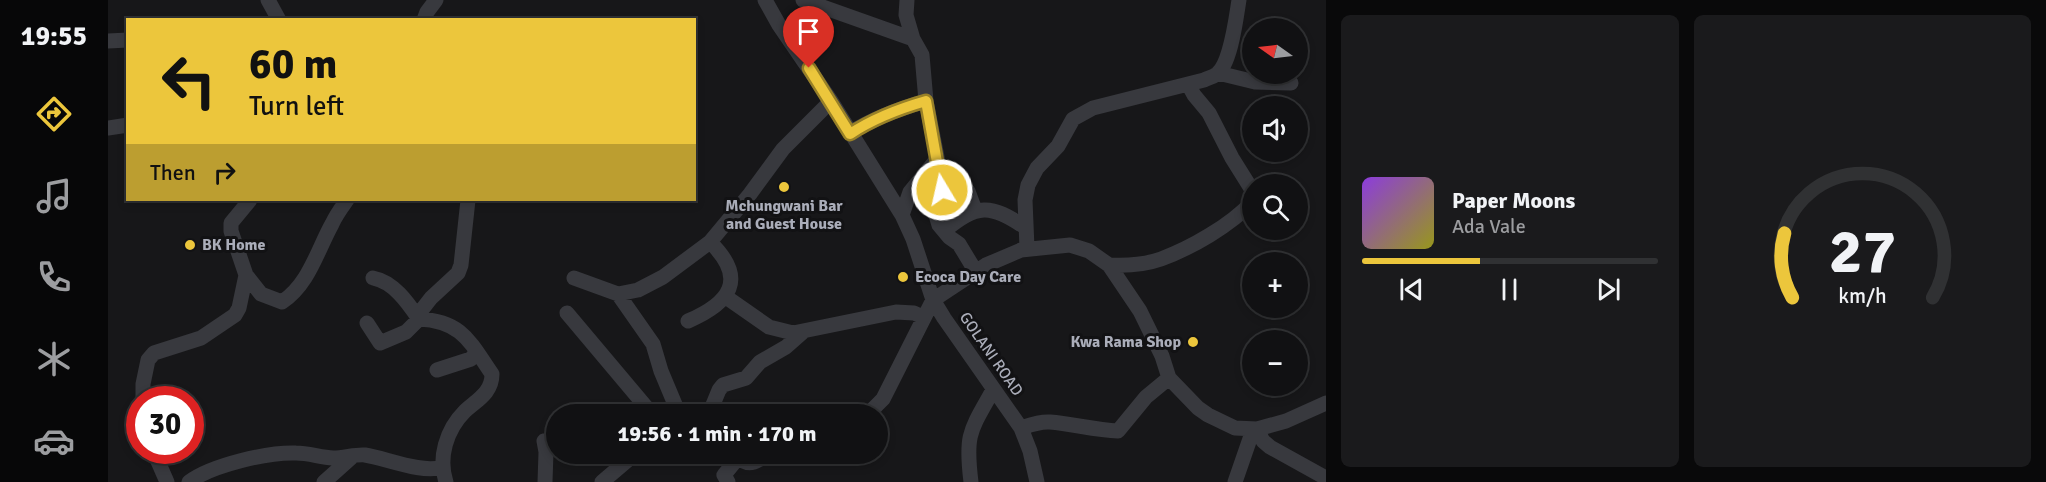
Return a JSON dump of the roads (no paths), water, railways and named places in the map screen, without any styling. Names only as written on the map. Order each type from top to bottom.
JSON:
[{"type":"street","points":[[268,0],[278,18]]},
{"type":"street","points":[[425,18],[436,0]]},
{"type":"street","name":"GOLANI ROAD","points":[[765,0],[902,215],[913,239],[933,300],[993,390],[1022,428],[1037,482]]},
{"type":"street","points":[[803,0],[913,39]]},
{"type":"street","points":[[906,0],[906,15],[913,39],[922,55],[926,101],[942,190],[936,215],[939,225],[959,244],[976,272]]},
{"type":"street","points":[[1027,248],[1025,200],[1028,185],[1037,168],[1058,146],[1073,119],[1093,108],[1204,80],[1218,73],[1230,47],[1239,0]]},
{"type":"street","points":[[108,41],[126,42]]},
{"type":"street","points":[[1218,73],[1242,79]]},
{"type":"street","points":[[1188,84],[1209,113],[1242,174]]},
{"type":"street","points":[[574,278],[618,294],[638,290],[663,277],[710,242],[750,194],[783,148],[831,101]]},
{"type":"street","points":[[850,134],[894,110],[926,101]]},
{"type":"street","points":[[108,128],[126,125]]},
{"type":"street","points":[[902,215],[910,192],[937,159]]},
{"type":"street","points":[[968,191],[975,210]]},
{"type":"street","points":[[249,201],[231,223],[231,231],[246,275],[261,294],[282,302],[291,297],[306,278],[332,224],[346,201]]},
{"type":"street","points":[[366,323],[380,343],[406,332],[431,298],[458,273],[461,265],[468,201]]},
{"type":"street","points":[[945,231],[965,214],[975,210],[1001,213],[1026,228]]},
{"type":"street","points":[[1109,265],[1129,266],[1161,259],[1222,227],[1242,213]]},
{"type":"street","points":[[688,321],[709,312],[726,297],[731,276],[728,264],[710,242]]},
{"type":"street","points":[[878,404],[883,399],[933,300],[986,265],[1027,248],[1076,245],[1089,250],[1109,265],[1140,311],[1162,356],[1169,378],[1198,408],[1208,415],[1235,428],[1255,430],[1286,421],[1326,403]]},
{"type":"street","points":[[143,386],[148,360],[154,353],[201,338],[235,315],[239,308],[246,275]]},
{"type":"street","points":[[373,278],[383,280],[406,300],[418,317],[440,321],[464,334],[492,374],[492,382],[479,401],[465,411],[453,426],[444,449],[442,467],[446,482]]},
{"type":"street","points":[[618,294],[653,344],[675,404]]},
{"type":"street","points":[[726,297],[769,327],[793,333],[896,312],[914,313],[924,317]]},
{"type":"street","points":[[567,313],[644,404]]},
{"type":"street","points":[[713,404],[723,385],[746,378],[768,356],[786,347],[803,332]]},
{"type":"street","points":[[437,370],[471,359],[476,352]]},
{"type":"street","points":[[1022,428],[1036,423],[1049,422],[1094,430],[1118,431],[1146,397],[1169,378]]},
{"type":"street","points":[[968,479],[970,435],[976,418],[993,390]]},
{"type":"street","points":[[1255,430],[1270,447],[1326,478]]},
{"type":"street","points":[[1235,482],[1255,430]]},
{"type":"street","points":[[544,441],[545,482]]},
{"type":"street","points":[[189,482],[213,470],[255,457],[297,453],[334,458],[366,455],[422,468],[442,467]]},
{"type":"street","points":[[324,482],[352,457]]},
{"type":"street","points":[[159,464],[167,482]]},
{"type":"street","points":[[602,482],[623,464]]},
{"type":"street","points":[[728,482],[724,475],[729,464]]},
{"type":"place","name":"Mchungwani Bar and Guest House","points":[[784,187]]},
{"type":"place","name":"BK Home","points":[[190,245]]},
{"type":"place","name":"Ecoca Day Care","points":[[903,277]]},
{"type":"place","name":"Kwa Rama Shop","points":[[1193,342]]}]
